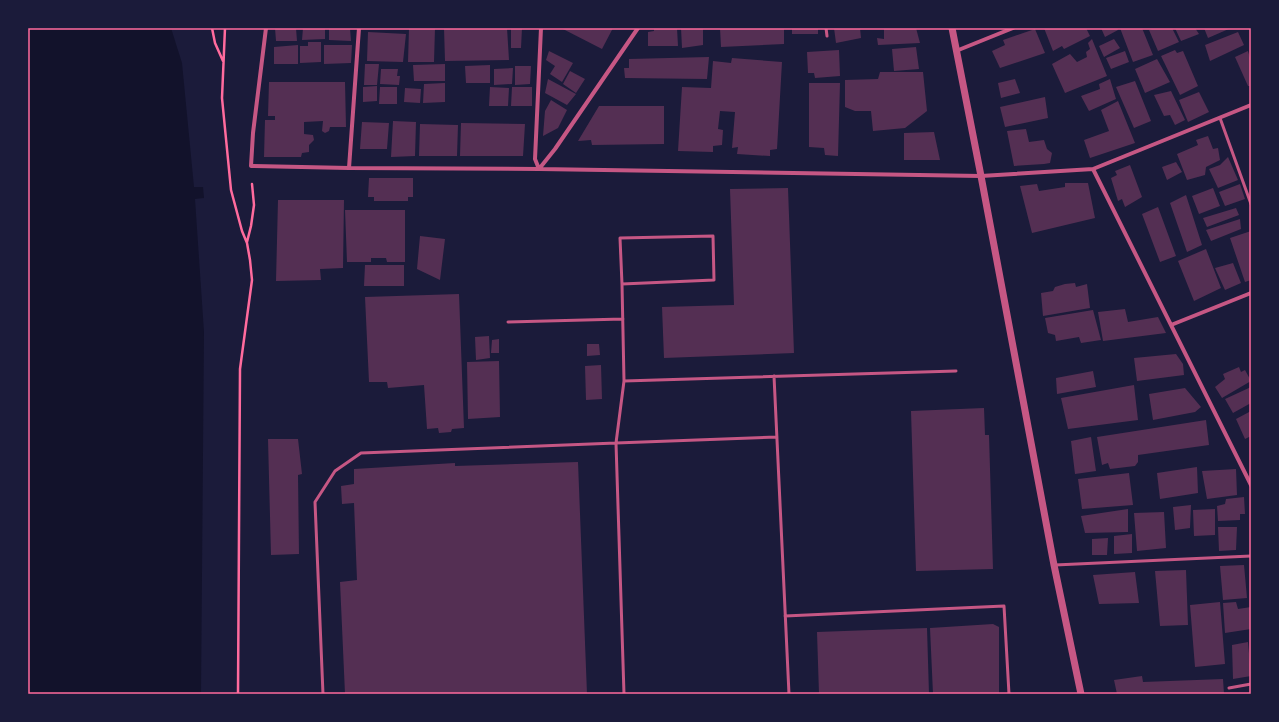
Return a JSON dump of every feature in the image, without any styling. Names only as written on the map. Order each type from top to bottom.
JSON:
[{"type":"street","points":[[266,28],[252,133],[251,166],[981,176],[1093,168],[1251,106]]},
{"type":"street","points":[[349,168],[359,28]]},
{"type":"street","points":[[540,169],[535,159],[541,28]]},
{"type":"street","points":[[540,169],[555,150],[638,28]]},
{"type":"street","points":[[952,28],[1054,565],[1081,694]]},
{"type":"street","points":[[956,52],[1013,28]]},
{"type":"street","points":[[1093,168],[1250,483]]},
{"type":"street","points":[[1171,325],[1251,293]]},
{"type":"lane","points":[[826,28],[827,36]]},
{"type":"lane","points":[[1220,118],[1251,204]]},
{"type":"lane","points":[[622,284],[714,280],[713,236],[620,238],[624,381],[616,443],[624,694]]},
{"type":"lane","points":[[508,322],[623,319]]},
{"type":"lane","points":[[624,381],[956,371]]},
{"type":"lane","points":[[774,376],[789,694]]},
{"type":"lane","points":[[323,694],[315,502],[335,471],[361,453],[777,437]]},
{"type":"lane","points":[[1054,565],[1251,556]]},
{"type":"lane","points":[[785,616],[1004,606],[1009,694]]},
{"type":"lane","points":[[1229,688],[1251,684]]},
{"type":"path","points":[[212,28],[215,43],[224,63]]},
{"type":"path","points":[[225,28],[222,98],[232,190],[242,231],[247,243],[252,280],[240,369],[238,694]]},
{"type":"path","points":[[247,243],[254,205],[252,184]]},
{"type":"shaded area","points":[[28,28],[171,28],[182,63],[194,187],[203,187],[204,198],[195,199],[204,332],[201,694],[28,694]]},
{"type":"building","points":[[275,28],[296,28],[297,41],[276,41]]},
{"type":"building","points":[[303,28],[325,28],[325,39],[302,40]]},
{"type":"building","points":[[329,28],[350,28],[351,41],[329,40]]},
{"type":"building","points":[[409,28],[435,28],[434,62],[408,62]]},
{"type":"building","points":[[444,28],[507,28],[509,60],[445,61]]},
{"type":"building","points":[[511,28],[522,28],[521,48],[511,48]]},
{"type":"building","points":[[561,28],[613,28],[602,49]]},
{"type":"building","points":[[654,28],[677,28],[678,46],[648,46],[648,32],[654,31]]},
{"type":"building","points":[[681,28],[703,28],[703,45],[682,48]]},
{"type":"building","points":[[720,28],[784,28],[784,44],[721,47]]},
{"type":"building","points":[[792,28],[818,28],[818,34],[792,34]]},
{"type":"building","points":[[834,28],[860,28],[861,38],[836,43]]},
{"type":"building","points":[[884,28],[916,28],[920,43],[878,45],[877,38],[884,39]]},
{"type":"building","points":[[1044,28],[1086,28],[1090,36],[1064,49],[1062,46],[1053,51]]},
{"type":"building","points":[[1101,28],[1117,28],[1118,30],[1105,37]]},
{"type":"building","points":[[1120,28],[1142,28],[1153,55],[1133,62]]},
{"type":"building","points":[[1155,28],[1172,28],[1179,42],[1158,51],[1149,30]]},
{"type":"building","points":[[1175,28],[1195,28],[1199,34],[1181,41]]},
{"type":"building","points":[[1204,28],[1231,28],[1208,38]]},
{"type":"building","points":[[1035,29],[1045,53],[1000,68],[992,51],[1005,45],[1003,40]]},
{"type":"building","points":[[368,32],[406,34],[403,62],[367,61]]},
{"type":"building","points":[[1238,32],[1244,45],[1210,61],[1205,45]]},
{"type":"building","points":[[1092,39],[1107,76],[1065,93],[1052,64],[1070,54],[1077,62],[1087,57],[1086,52],[1090,49],[1088,43]]},
{"type":"building","points":[[1114,39],[1120,48],[1104,57],[1099,46]]},
{"type":"building","points":[[308,42],[321,42],[321,62],[300,63],[300,46],[308,46]]},
{"type":"building","points":[[298,45],[298,64],[274,64],[274,47]]},
{"type":"building","points":[[324,45],[352,45],[351,63],[324,64]]},
{"type":"building","points":[[916,47],[919,69],[894,71],[892,49]]},
{"type":"building","points":[[839,50],[840,76],[815,78],[814,73],[808,73],[807,52]]},
{"type":"building","points":[[1175,50],[1177,53],[1183,51],[1198,86],[1180,95],[1161,56]]},
{"type":"building","points":[[549,51],[573,63],[562,82],[550,74],[555,66],[546,60]]},
{"type":"building","points":[[1125,51],[1129,62],[1111,69],[1106,58]]},
{"type":"building","points":[[1248,51],[1251,61],[1251,86],[1248,86],[1235,57]]},
{"type":"building","points":[[709,57],[707,79],[625,78],[624,68],[629,68],[629,59]]},
{"type":"building","points":[[732,58],[782,62],[777,149],[770,150],[770,156],[737,154],[738,147],[732,148],[735,112],[720,111],[718,129],[723,130],[722,145],[713,146],[713,152],[678,151],[682,87],[711,88],[713,61],[731,63]]},
{"type":"building","points":[[1157,59],[1170,82],[1145,93],[1135,69]]},
{"type":"building","points":[[365,64],[379,64],[377,85],[364,85]]},
{"type":"building","points":[[445,64],[445,81],[414,81],[413,65]]},
{"type":"building","points":[[490,65],[490,83],[466,83],[465,66]]},
{"type":"building","points":[[515,66],[531,66],[530,84],[515,85]]},
{"type":"building","points":[[513,68],[512,84],[494,85],[494,69]]},
{"type":"building","points":[[381,69],[398,69],[397,76],[400,76],[399,85],[380,84]]},
{"type":"building","points":[[570,71],[585,79],[576,93],[563,84]]},
{"type":"building","points":[[880,72],[923,72],[927,111],[905,128],[873,131],[871,111],[855,111],[845,107],[845,80],[878,79]]},
{"type":"building","points":[[548,79],[576,94],[567,105],[545,93]]},
{"type":"building","points":[[1015,79],[1020,93],[1001,98],[998,83]]},
{"type":"building","points":[[1110,79],[1116,99],[1089,111],[1081,96],[1100,89],[1099,84]]},
{"type":"building","points":[[1135,81],[1151,121],[1134,128],[1116,87]]},
{"type":"building","points":[[269,82],[345,82],[346,127],[330,127],[329,131],[325,133],[322,131],[323,121],[304,122],[304,134],[313,135],[314,140],[309,145],[309,152],[302,153],[301,157],[264,157],[265,120],[275,120],[275,116],[268,116]]},
{"type":"building","points":[[445,83],[445,102],[423,103],[424,84]]},
{"type":"building","points":[[809,83],[840,83],[838,156],[825,155],[824,148],[809,147]]},
{"type":"building","points":[[377,86],[377,101],[363,102],[363,87]]},
{"type":"building","points":[[380,87],[397,87],[397,104],[379,104]]},
{"type":"building","points":[[490,87],[509,88],[508,106],[489,106]]},
{"type":"building","points":[[512,87],[532,87],[532,106],[511,106]]},
{"type":"building","points":[[405,88],[421,89],[420,103],[404,102]]},
{"type":"building","points":[[1171,91],[1185,120],[1175,125],[1170,115],[1164,116],[1154,95]]},
{"type":"building","points":[[1199,92],[1209,112],[1188,122],[1179,100]]},
{"type":"building","points":[[1045,97],[1048,118],[1005,127],[1000,107]]},
{"type":"building","points":[[551,100],[567,110],[558,128],[543,136],[545,111]]},
{"type":"building","points":[[1118,101],[1135,143],[1090,158],[1084,140],[1109,131],[1101,110]]},
{"type":"building","points":[[599,106],[664,106],[664,144],[592,145],[591,140],[578,141]]},
{"type":"building","points":[[393,121],[416,122],[415,156],[391,157]]},
{"type":"building","points":[[362,122],[389,123],[387,149],[360,149]]},
{"type":"building","points":[[461,123],[525,124],[523,156],[460,156]]},
{"type":"building","points":[[420,124],[458,125],[457,156],[419,156]]},
{"type":"building","points":[[1026,129],[1029,142],[1044,140],[1047,149],[1052,153],[1050,163],[1014,166],[1007,131]]},
{"type":"building","points":[[934,132],[940,160],[904,160],[904,133]]},
{"type":"building","points":[[1208,136],[1213,149],[1218,148],[1220,160],[1206,167],[1205,175],[1187,180],[1177,154],[1198,145],[1196,140]]},
{"type":"building","points":[[1228,157],[1238,180],[1218,188],[1209,169],[1220,165]]},
{"type":"building","points":[[1176,162],[1182,172],[1167,180],[1162,167]]},
{"type":"building","points":[[1130,165],[1142,197],[1125,207],[1122,199],[1118,201],[1111,178],[1117,175],[1115,171]]},
{"type":"building","points":[[369,178],[413,178],[413,197],[408,197],[408,201],[374,201],[374,197],[368,197]]},
{"type":"building","points":[[1065,183],[1088,183],[1095,218],[1032,233],[1020,186],[1037,184],[1039,191],[1065,187]]},
{"type":"building","points":[[1240,184],[1245,199],[1225,206],[1219,192]]},
{"type":"building","points":[[788,188],[794,353],[664,358],[662,307],[734,305],[730,189]]},
{"type":"building","points":[[1213,188],[1220,206],[1199,214],[1192,196]]},
{"type":"building","points":[[1186,195],[1202,245],[1187,252],[1170,203]]},
{"type":"building","points":[[278,200],[344,200],[343,268],[320,269],[321,280],[276,281]]},
{"type":"building","points":[[1158,207],[1176,256],[1160,262],[1142,214]]},
{"type":"building","points":[[1236,208],[1239,215],[1207,227],[1203,218]]},
{"type":"building","points":[[345,210],[405,210],[405,262],[387,262],[386,258],[371,258],[371,262],[347,262]]},
{"type":"building","points":[[1240,219],[1241,229],[1211,241],[1206,230]]},
{"type":"building","points":[[1251,231],[1251,280],[1245,282],[1230,238]]},
{"type":"building","points":[[420,236],[445,239],[440,280],[417,269]]},
{"type":"building","points":[[1206,249],[1221,288],[1194,301],[1178,261]]},
{"type":"building","points":[[1233,263],[1241,283],[1225,290],[1215,268]]},
{"type":"building","points":[[365,265],[404,265],[404,286],[364,286]]},
{"type":"building","points":[[1075,283],[1076,287],[1087,284],[1090,308],[1043,316],[1041,293],[1053,291],[1055,287],[1065,284]]},
{"type":"building","points":[[459,294],[464,428],[452,429],[451,432],[439,433],[438,428],[427,429],[424,385],[388,388],[387,382],[369,382],[365,297]]},
{"type":"building","points":[[1125,309],[1128,322],[1158,317],[1166,333],[1103,341],[1098,312]]},
{"type":"building","points":[[1093,310],[1101,340],[1081,343],[1079,337],[1056,341],[1055,335],[1048,333],[1045,318]]},
{"type":"building","points":[[489,336],[490,358],[476,360],[475,337]]},
{"type":"building","points":[[499,339],[499,353],[491,353],[492,340]]},
{"type":"building","points":[[587,344],[599,344],[600,355],[587,356]]},
{"type":"building","points":[[1176,354],[1183,364],[1184,375],[1137,381],[1134,358]]},
{"type":"building","points":[[499,361],[500,417],[468,419],[467,362]]},
{"type":"building","points":[[601,365],[602,399],[586,400],[585,366]]},
{"type":"building","points":[[1239,367],[1241,372],[1245,370],[1251,381],[1222,398],[1215,387],[1225,379],[1223,374]]},
{"type":"building","points":[[1093,371],[1096,387],[1057,394],[1056,378]]},
{"type":"building","points":[[1134,385],[1138,420],[1068,429],[1061,398]]},
{"type":"building","points":[[1251,387],[1251,403],[1233,413],[1225,399]]},
{"type":"building","points":[[1185,388],[1201,407],[1195,412],[1153,420],[1149,394]]},
{"type":"building","points":[[984,408],[985,435],[989,435],[993,569],[916,571],[911,411]]},
{"type":"building","points":[[1251,411],[1251,436],[1245,439],[1236,419]]},
{"type":"building","points":[[1206,420],[1209,445],[1138,455],[1138,462],[1135,466],[1110,469],[1108,463],[1102,465],[1097,437]]},
{"type":"building","points":[[1091,437],[1096,471],[1075,474],[1071,441]]},
{"type":"building","points":[[268,439],[298,439],[302,474],[298,475],[299,554],[271,555]]},
{"type":"building","points":[[578,462],[587,694],[345,694],[340,582],[357,580],[354,503],[342,504],[341,486],[354,484],[354,469],[455,463],[455,466]]},
{"type":"building","points":[[1197,467],[1198,493],[1160,499],[1157,473]]},
{"type":"building","points":[[1236,469],[1237,495],[1207,499],[1202,471]]},
{"type":"building","points":[[1129,473],[1133,505],[1082,509],[1078,479]]},
{"type":"building","points":[[1244,497],[1245,514],[1240,514],[1240,520],[1218,521],[1217,506],[1225,504],[1226,499]]},
{"type":"building","points":[[1191,505],[1190,528],[1175,530],[1173,507]]},
{"type":"building","points":[[1128,509],[1128,532],[1085,533],[1081,516]]},
{"type":"building","points":[[1215,509],[1215,535],[1194,536],[1193,510]]},
{"type":"building","points":[[1164,512],[1166,548],[1137,551],[1134,513]]},
{"type":"building","points":[[1218,527],[1237,527],[1236,550],[1219,551]]},
{"type":"building","points":[[1132,534],[1132,553],[1114,554],[1114,536]]},
{"type":"building","points":[[1108,538],[1107,555],[1092,555],[1092,539]]},
{"type":"building","points":[[1244,565],[1247,598],[1223,600],[1220,566]]},
{"type":"building","points":[[1186,570],[1188,625],[1160,626],[1155,571]]},
{"type":"building","points":[[1135,572],[1139,603],[1099,604],[1093,575]]},
{"type":"building","points":[[1220,602],[1225,664],[1195,667],[1190,605]]},
{"type":"building","points":[[1236,602],[1238,609],[1251,607],[1251,629],[1225,633],[1223,603]]},
{"type":"building","points":[[993,624],[999,627],[999,694],[933,694],[930,628]]},
{"type":"building","points":[[927,628],[929,694],[819,694],[817,632]]},
{"type":"building","points":[[1248,642],[1251,676],[1233,679],[1232,645]]},
{"type":"building","points":[[1142,676],[1143,682],[1223,679],[1224,694],[1117,694],[1114,680]]}]
